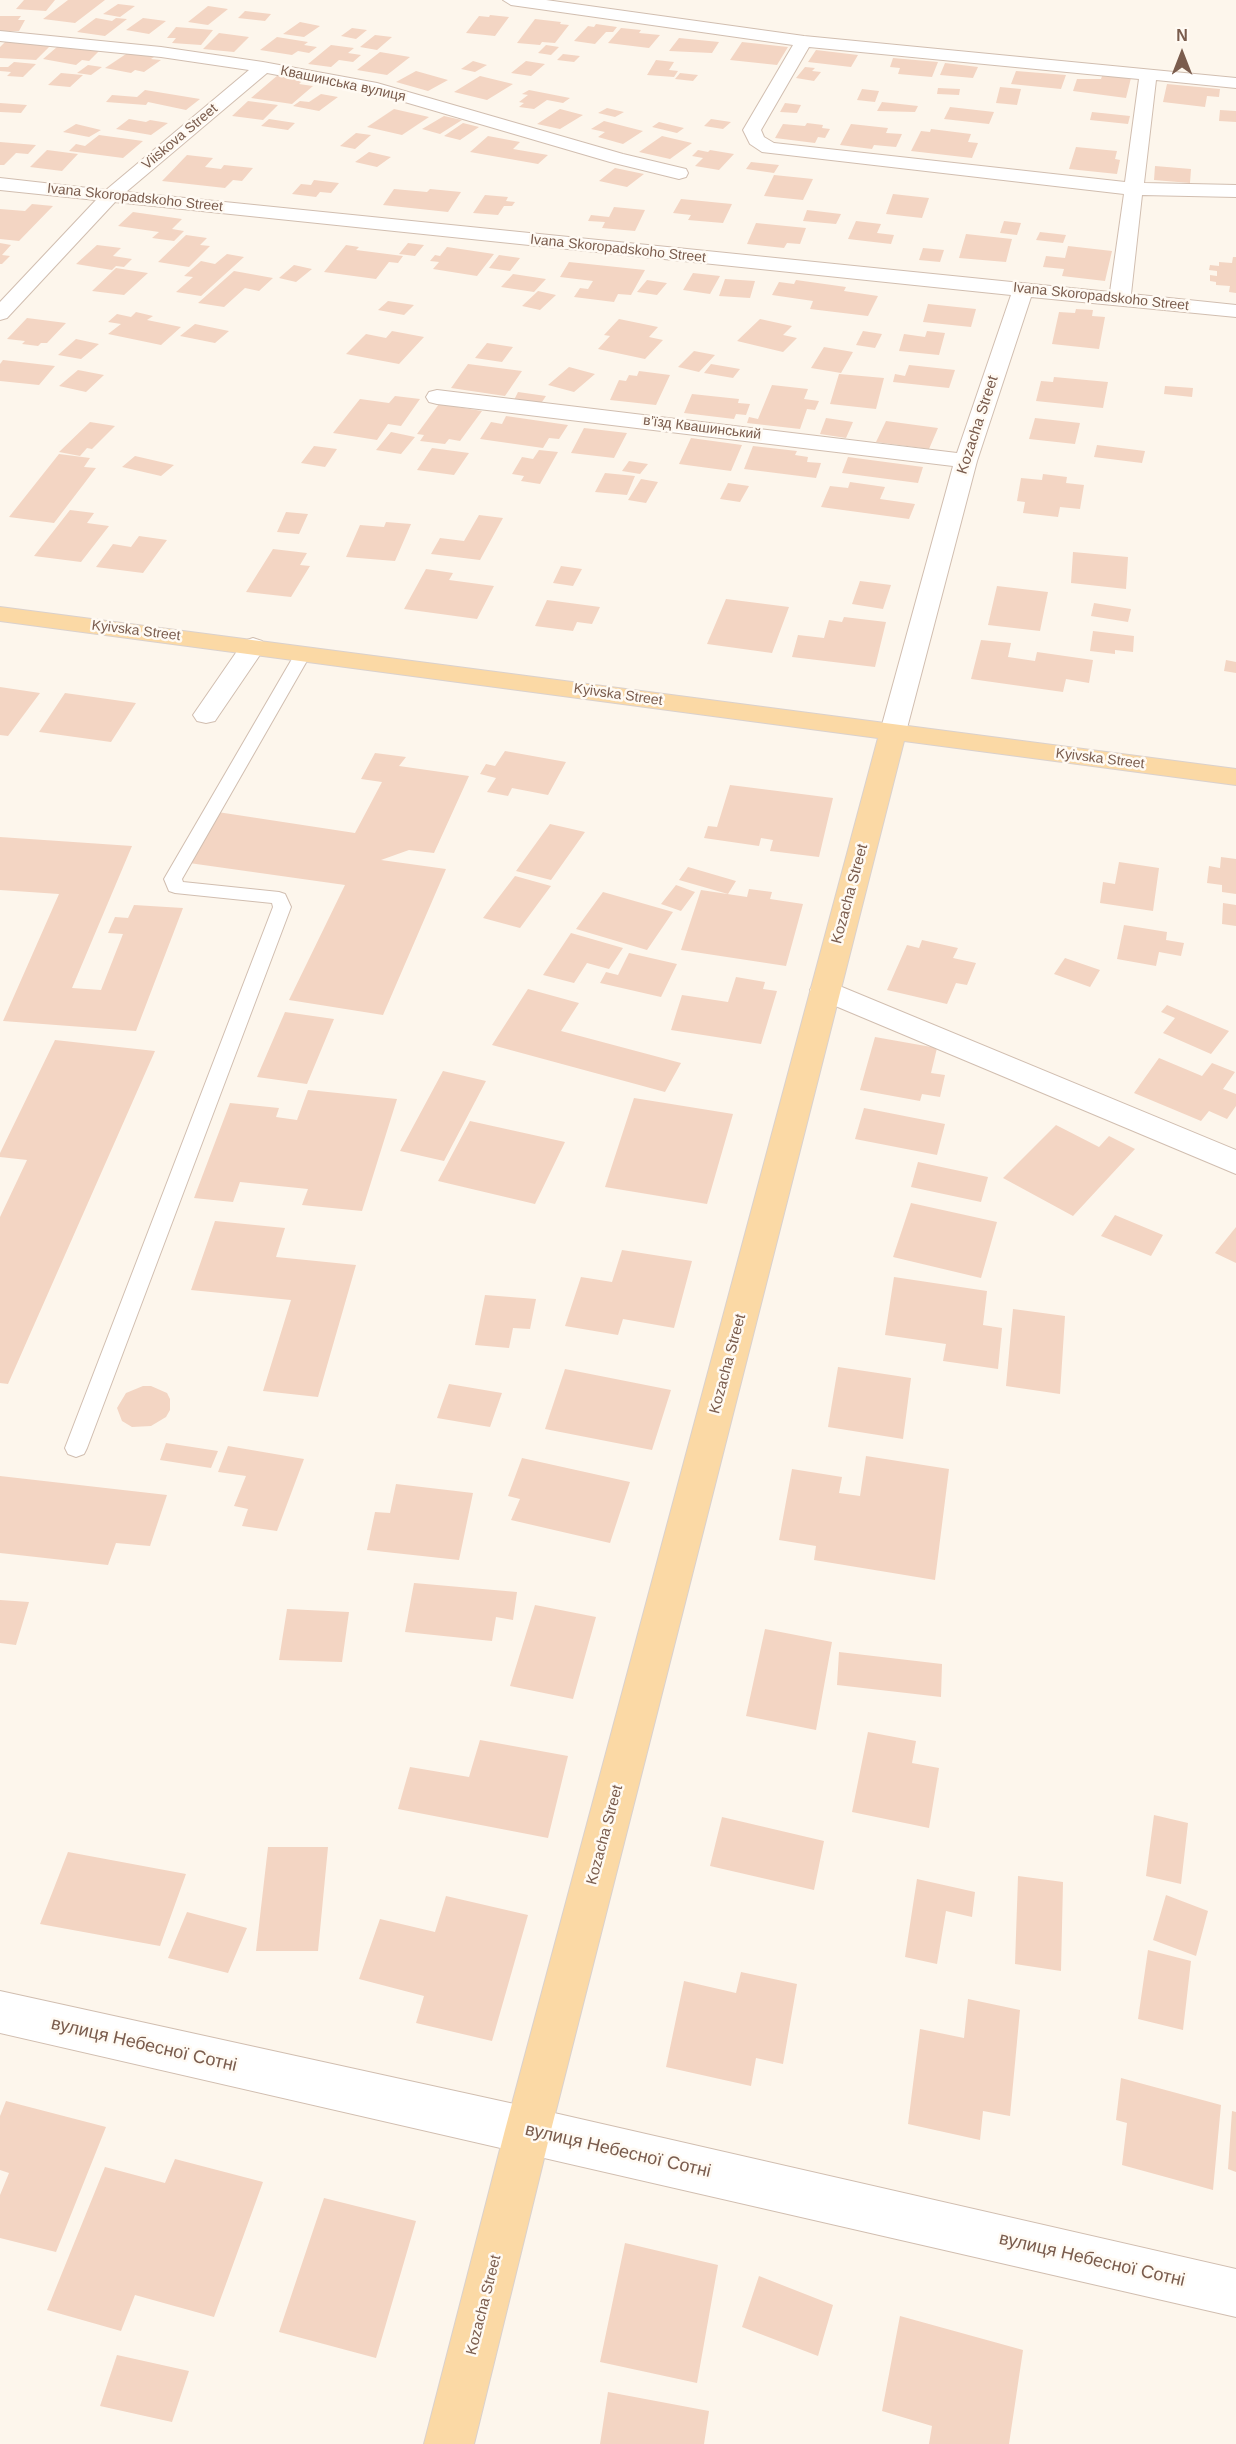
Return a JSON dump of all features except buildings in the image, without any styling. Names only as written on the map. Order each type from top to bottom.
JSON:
[{"type":"main road","name":"Kyivska Street","points":[[0,614],[304,652],[1236,777]]},
{"type":"main road","name":"Kozacha Street","points":[[449,2444],[528,2130],[892,732]]},
{"type":"street","points":[[511,0],[804,41],[1236,83]]},
{"type":"street","name":"Квашинська вулиця","points":[[0,36],[82,43],[263,67],[377,88],[617,158],[679,173]]},
{"type":"street","points":[[804,41],[753,130],[756,140],[769,148],[1134,189],[1236,191]]},
{"type":"street","name":"Viiskova Street","points":[[0,314],[111,195],[263,67]]},
{"type":"street","points":[[1120,298],[1148,74]]},
{"type":"street","name":"Ivana Skoropadskoho Street","points":[[0,184],[515,239],[1236,311]]},
{"type":"street","name":"Kozacha Street","points":[[892,732],[966,461],[1023,289]]},
{"type":"street","name":"в’їзд Квашинський","points":[[437,397],[966,461]]},
{"type":"street","points":[[206,715],[253,646]]},
{"type":"street","points":[[825,990],[1236,1163]]},
{"type":"street","name":"вулиця Небесної Сотні","points":[[0,2012],[528,2130],[1236,2294]]},
{"type":"lane","points":[[76,1448],[282,907],[279,898],[175,887],[173,879],[304,652]]}]
